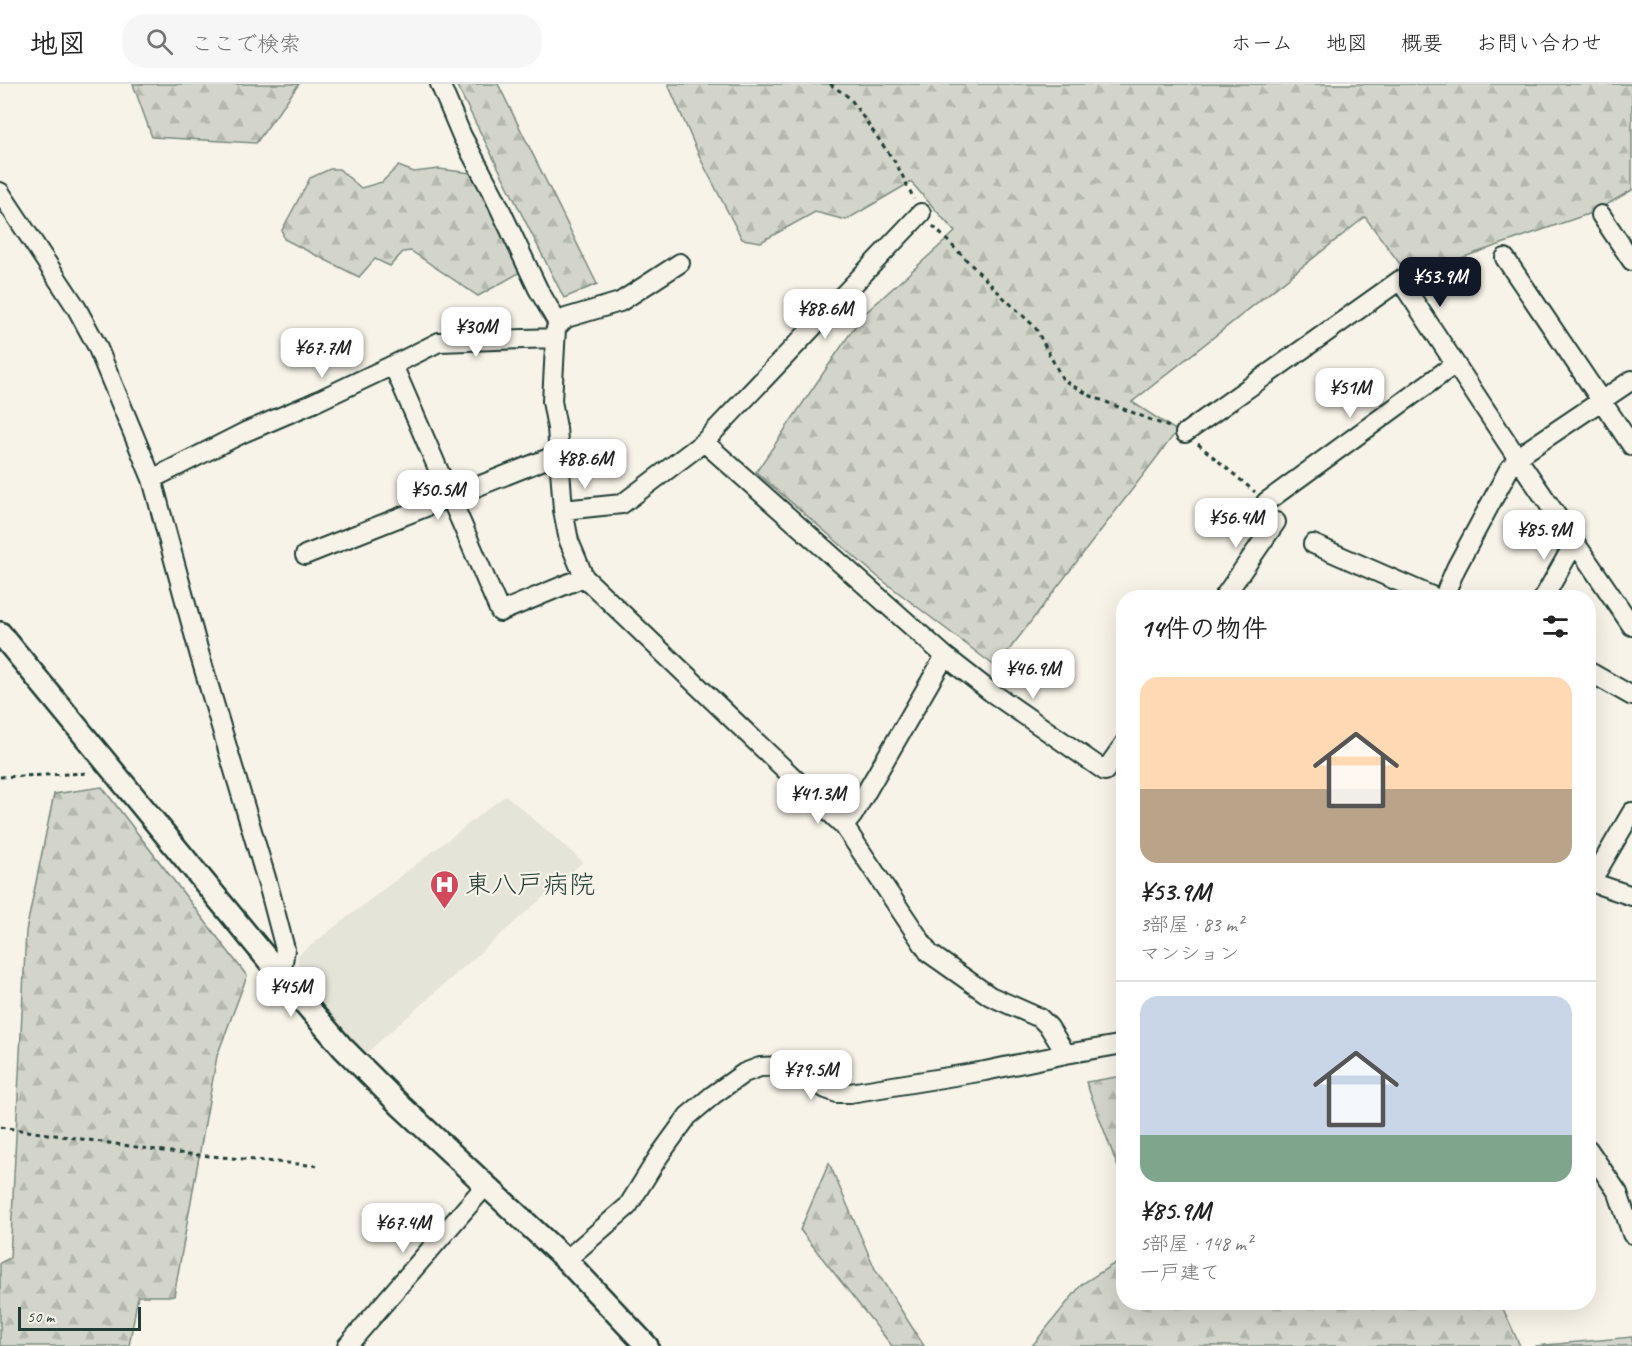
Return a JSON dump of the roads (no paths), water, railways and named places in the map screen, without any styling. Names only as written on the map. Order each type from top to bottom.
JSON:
[{"type":"street","points":[[440,84],[462,136],[494,196],[557,332],[552,401],[557,428],[563,510],[569,541],[584,577],[844,825],[929,953],[990,996],[1040,1018],[1049,1027],[1066,1054]]},
{"type":"street","points":[[0,192],[76,307],[97,346],[152,478],[200,656],[285,949],[281,976]]},
{"type":"street","points":[[563,510],[622,504],[704,442],[921,213]]},
{"type":"street","points":[[1601,214],[1632,261]]},
{"type":"street","points":[[1505,258],[1632,446]]},
{"type":"street","points":[[557,332],[566,318],[620,302],[680,263]]},
{"type":"street","points":[[1185,433],[1400,280],[1632,626]]},
{"type":"street","points":[[152,478],[439,342],[557,332]]},
{"type":"street","points":[[1266,502],[1455,364]]},
{"type":"street","points":[[393,365],[500,612],[584,577]]},
{"type":"street","points":[[1447,590],[1456,568],[1509,469],[1525,452],[1632,380]]},
{"type":"street","points":[[704,442],[945,656],[991,692],[1105,771],[1116,755]]},
{"type":"street","points":[[305,555],[559,454]]},
{"type":"street","points":[[1229,590],[1276,522]]},
{"type":"street","points":[[1548,590],[1575,542]]},
{"type":"street","points":[[1313,544],[1418,590]]},
{"type":"street","points":[[0,633],[281,976],[344,1048],[401,1106],[566,1260],[647,1346]]},
{"type":"street","points":[[844,825],[853,815],[945,656]]},
{"type":"street","points":[[1596,676],[1632,696]]},
{"type":"street","points":[[1596,871],[1632,812]]},
{"type":"street","points":[[1596,883],[1632,896]]},
{"type":"street","points":[[566,1260],[628,1206],[659,1156],[688,1116],[744,1073],[760,1066],[781,1066],[801,1074],[825,1089],[850,1092],[985,1071],[1116,1045]]},
{"type":"street","points":[[1596,1161],[1618,1193],[1632,1234]]},
{"type":"street","points":[[347,1346],[486,1185]]},
{"type":"place","name":"東八戸病院","points":[[444,910]]}]
